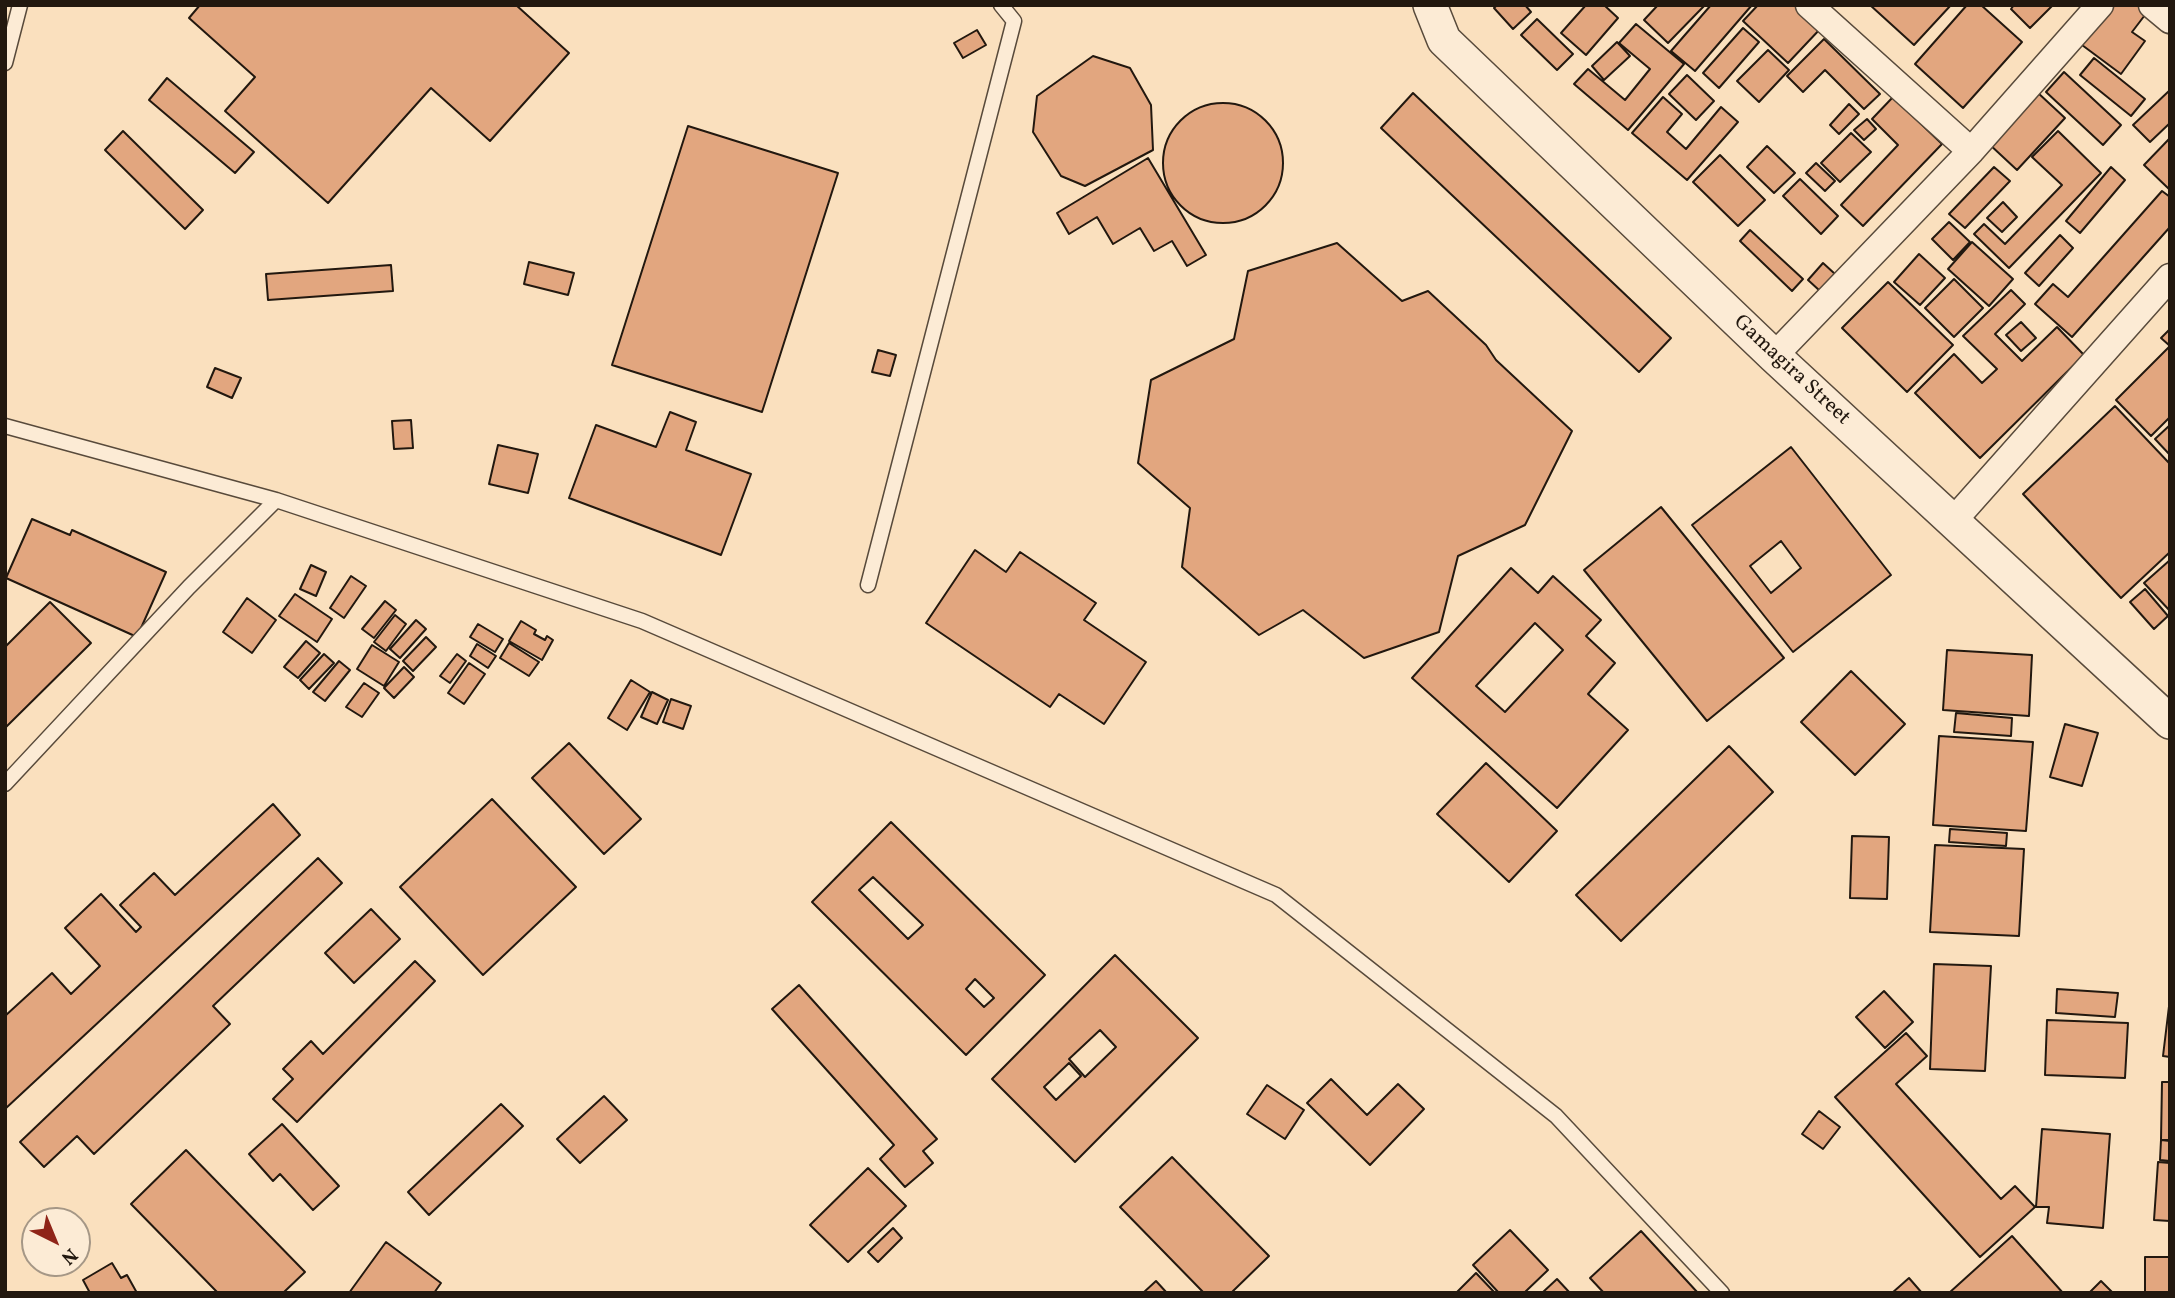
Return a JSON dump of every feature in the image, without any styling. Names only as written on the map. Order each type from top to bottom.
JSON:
[{"type":"street","name":"Gamagira Street","points":[[1430,5],[1444,40],[1774,356],[2170,722]]},
{"type":"street","points":[[1809,5],[1971,151]]},
{"type":"street","points":[[1774,356],[1971,151],[2101,5]]},
{"type":"street","points":[[2152,5],[2170,20]]},
{"type":"street","points":[[1953,522],[2170,277]]},
{"type":"lane","points":[[5,63],[20,5]]},
{"type":"lane","points":[[868,585],[1014,21],[1001,5]]},
{"type":"lane","points":[[5,426],[276,500],[642,621],[1276,895],[1556,1116],[1721,1293]]},
{"type":"lane","points":[[5,784],[189,587],[276,500]]},
{"type":"building","points":[[200,5],[516,5],[569,53],[490,141],[431,88],[328,203],[225,111],[255,77],[189,18]]},
{"type":"building","points":[[1497,5],[1525,5],[1531,12],[1513,29],[1494,8]]},
{"type":"building","points":[[1586,5],[1604,5],[1618,18],[1586,55],[1561,33]]},
{"type":"building","points":[[1658,5],[1705,5],[1668,43],[1644,20]]},
{"type":"building","points":[[1711,5],[1752,5],[1695,71],[1671,51]]},
{"type":"building","points":[[1758,5],[1797,5],[1821,28],[1788,63],[1743,21]]},
{"type":"building","points":[[1870,5],[1951,5],[1914,45]]},
{"type":"building","points":[[1967,5],[1981,5],[2022,42],[1963,108],[1915,64]]},
{"type":"building","points":[[2014,5],[2053,5],[2030,28],[2011,9]]},
{"type":"building","points":[[2111,5],[2140,5],[2148,11],[2132,32],[2145,41],[2121,74],[2082,45]]},
{"type":"building","points":[[1537,19],[1573,54],[1557,70],[1521,35]]},
{"type":"building","points":[[1636,24],[1684,64],[1628,130],[1574,84],[1588,69],[1625,100],[1650,69],[1619,43]]},
{"type":"building","points":[[1743,28],[1759,42],[1719,88],[1703,73]]},
{"type":"building","points":[[977,30],[986,45],[963,58],[954,43]]},
{"type":"building","points":[[1824,39],[1880,94],[1864,109],[1825,70],[1803,92],[1787,76]]},
{"type":"building","points":[[1617,42],[1630,56],[1604,80],[1592,66]]},
{"type":"building","points":[[1768,50],[1789,70],[1759,102],[1737,81]]},
{"type":"building","points":[[1093,56],[1130,68],[1151,105],[1153,150],[1085,186],[1061,176],[1033,132],[1037,96]]},
{"type":"building","points":[[2094,58],[2145,99],[2131,116],[2080,75]]},
{"type":"building","points":[[2064,72],[2121,125],[2103,145],[2046,92]]},
{"type":"building","points":[[1687,75],[1714,101],[1696,120],[1669,94]]},
{"type":"building","points":[[167,78],[254,152],[235,173],[149,100]]},
{"type":"building","points":[[2170,90],[2170,123],[2150,142],[2133,125]]},
{"type":"building","points":[[2037,92],[2065,118],[2017,170],[1988,143]]},
{"type":"building","points":[[1413,93],[1671,338],[1639,372],[1381,128]]},
{"type":"building","points":[[1663,97],[1682,114],[1667,132],[1686,149],[1721,107],[1738,122],[1687,180],[1632,133]]},
{"type":"building","points":[[1893,97],[1942,144],[1863,226],[1841,205],[1898,145],[1872,119]]},
{"type":"building","points":[[1223,103],[1246,107],[1266,120],[1279,140],[1283,163],[1279,186],[1266,206],[1246,219],[1223,223],[1200,219],[1180,206],[1167,186],[1163,163],[1167,140],[1180,120],[1200,107]]},
{"type":"building","points":[[1849,104],[1859,114],[1839,134],[1830,125]]},
{"type":"building","points":[[1867,119],[1876,129],[1864,140],[1854,130]]},
{"type":"building","points":[[688,126],[838,173],[762,412],[612,365]]},
{"type":"building","points":[[123,131],[203,210],[185,229],[105,150]]},
{"type":"building","points":[[2058,131],[2101,173],[2009,268],[1974,234],[1984,224],[2005,244],[2062,185],[2032,157]]},
{"type":"building","points":[[1851,133],[1871,152],[1840,182],[1821,163]]},
{"type":"building","points":[[2170,138],[2170,190],[2144,165]]},
{"type":"building","points":[[1767,146],[1795,173],[1774,193],[1747,167]]},
{"type":"building","points":[[1720,155],[1765,200],[1738,226],[1693,182]]},
{"type":"building","points":[[1148,158],[1206,255],[1187,266],[1172,241],[1154,251],[1140,228],[1113,244],[1097,217],[1069,234],[1057,213]]},
{"type":"building","points":[[1816,163],[1835,181],[1825,191],[1806,173]]},
{"type":"building","points":[[1994,167],[2010,181],[1965,228],[1949,214]]},
{"type":"building","points":[[2111,167],[2125,180],[2080,233],[2066,221]]},
{"type":"building","points":[[1800,179],[1838,216],[1821,234],[1783,196]]},
{"type":"building","points":[[2162,191],[2170,197],[2170,227],[2072,337],[2035,304],[2053,284],[2068,297]]},
{"type":"building","points":[[2003,202],[2017,217],[2002,232],[1987,218]]},
{"type":"building","points":[[1949,222],[1970,242],[1953,260],[1932,239]]},
{"type":"building","points":[[1750,230],[1803,279],[1792,291],[1740,241]]},
{"type":"building","points":[[2060,235],[2073,248],[2039,286],[2025,273]]},
{"type":"building","points":[[1972,242],[2013,279],[1989,306],[1948,269]]},
{"type":"building","points":[[1337,243],[1402,301],[1428,291],[1572,431],[1525,525],[1458,556],[1439,632],[1364,658],[1303,610],[1259,635],[1182,567],[1190,508],[1138,463],[1151,380],[1234,339],[1248,271]]},
{"type":"building","points":[[1919,254],[1945,278],[1920,305],[1894,282]]},
{"type":"building","points":[[529,262],[574,273],[568,295],[524,284]]},
{"type":"building","points":[[1823,263],[1835,274],[1820,291],[1808,280]]},
{"type":"building","points":[[391,265],[393,291],[268,300],[266,274]]},
{"type":"building","points":[[1954,279],[1983,308],[1954,337],[1925,308]]},
{"type":"building","points":[[1888,282],[1953,345],[1907,392],[1842,328]]},
{"type":"building","points":[[2011,290],[2025,304],[1995,334],[2022,361],[2057,327],[2084,355],[1980,458],[1915,393],[1954,354],[1982,383],[1997,369],[1963,336]]},
{"type":"building","points":[[2021,322],[2036,338],[2021,351],[2006,335]]},
{"type":"building","points":[[2170,329],[2170,346],[2161,338]]},
{"type":"building","points":[[2170,346],[2170,417],[2151,436],[2116,400]]},
{"type":"building","points":[[878,350],[896,355],[890,376],[872,372]]},
{"type":"building","points":[[215,368],[241,378],[232,398],[207,387]]},
{"type":"building","points":[[2115,406],[2170,464],[2170,552],[2121,598],[2023,494]]},
{"type":"building","points":[[670,412],[696,422],[686,450],[751,474],[721,555],[569,498],[596,425],[656,447]]},
{"type":"building","points":[[411,420],[413,448],[394,449],[392,421]]},
{"type":"building","points":[[2170,425],[2170,455],[2155,439]]},
{"type":"building","points":[[498,445],[538,454],[528,493],[489,484]]},
{"type":"building","points":[[1791,447],[1891,575],[1793,652],[1692,525]],"holes":[[[1781,541],[1801,568],[1771,593],[1750,566]]]},
{"type":"building","points":[[1661,507],[1784,658],[1707,721],[1584,570]]},
{"type":"building","points":[[32,519],[70,535],[72,530],[166,572],[137,637],[6,578]]},
{"type":"building","points":[[975,550],[1006,572],[1020,552],[1096,603],[1084,620],[1146,662],[1104,724],[1059,694],[1050,707],[926,623]]},
{"type":"building","points":[[2170,560],[2170,611],[2144,583]]},
{"type":"building","points":[[311,565],[326,572],[316,596],[300,589]]},
{"type":"building","points":[[1511,568],[1538,593],[1553,576],[1601,620],[1586,636],[1615,663],[1588,694],[1628,730],[1557,808],[1412,678]],"holes":[[[1535,623],[1563,650],[1505,712],[1476,686]]]},
{"type":"building","points":[[351,576],[366,586],[344,618],[330,608]]},
{"type":"building","points":[[2145,589],[2168,616],[2154,629],[2130,602]]},
{"type":"building","points":[[295,594],[332,619],[317,642],[279,616]]},
{"type":"building","points":[[247,598],[276,620],[252,653],[223,632]]},
{"type":"building","points":[[385,601],[396,610],[374,638],[362,629]]},
{"type":"building","points":[[50,602],[91,643],[5,728],[5,647]]},
{"type":"building","points":[[395,615],[406,624],[386,651],[374,642]]},
{"type":"building","points":[[416,620],[426,629],[400,658],[390,649]]},
{"type":"building","points":[[521,621],[536,630],[534,634],[545,640],[547,636],[553,640],[542,660],[509,641]]},
{"type":"building","points":[[478,624],[503,639],[495,652],[470,637]]},
{"type":"building","points":[[426,637],[436,647],[413,671],[403,661]]},
{"type":"building","points":[[306,641],[320,653],[298,678],[284,667]]},
{"type":"building","points":[[509,643],[539,662],[529,676],[500,658]]},
{"type":"building","points":[[477,644],[496,656],[488,668],[470,656]]},
{"type":"building","points":[[372,645],[399,662],[384,686],[357,669]]},
{"type":"building","points":[[1947,650],[2032,655],[2029,716],[1943,710]]},
{"type":"building","points":[[324,654],[334,663],[309,689],[300,680]]},
{"type":"building","points":[[457,654],[466,661],[450,683],[440,676]]},
{"type":"building","points":[[339,661],[350,670],[325,701],[313,692]]},
{"type":"building","points":[[469,663],[485,674],[464,704],[448,693]]},
{"type":"building","points":[[404,667],[414,677],[394,698],[384,688]]},
{"type":"building","points":[[1851,671],[1905,724],[1855,775],[1801,722]]},
{"type":"building","points":[[631,680],[650,692],[627,730],[608,718]]},
{"type":"building","points":[[364,683],[379,693],[362,717],[346,707]]},
{"type":"building","points":[[652,692],[668,700],[657,724],[641,717]]},
{"type":"building","points":[[671,699],[691,706],[683,729],[663,722]]},
{"type":"building","points":[[1956,713],[2012,718],[2011,736],[1954,732]]},
{"type":"building","points":[[2065,724],[2098,733],[2082,786],[2050,777]]},
{"type":"building","points":[[1939,736],[2033,742],[2026,831],[1933,825]]},
{"type":"building","points":[[569,743],[641,819],[604,854],[532,778]]},
{"type":"building","points":[[1729,746],[1773,792],[1621,941],[1576,895]]},
{"type":"building","points":[[1486,763],[1557,831],[1509,882],[1437,814]]},
{"type":"building","points":[[492,799],[576,887],[483,975],[400,887]]},
{"type":"building","points":[[273,804],[300,835],[5,1109],[5,1016],[52,973],[71,994],[100,966],[65,928],[101,894],[136,932],[141,927],[120,905],[154,873],[175,895]]},
{"type":"building","points":[[891,822],[1045,975],[966,1055],[812,902]],"holes":[[[873,877],[923,925],[908,939],[859,890]],[[975,979],[994,998],[984,1007],[966,989]]]},
{"type":"building","points":[[1950,829],[2007,833],[2006,846],[1949,842]]},
{"type":"building","points":[[1852,836],[1889,837],[1887,899],[1850,898]]},
{"type":"building","points":[[1935,845],[2024,849],[2019,936],[1930,932]]},
{"type":"building","points":[[318,858],[342,883],[213,1006],[230,1024],[94,1154],[77,1136],[44,1167],[20,1142]]},
{"type":"building","points":[[371,909],[400,939],[354,983],[325,953]]},
{"type":"building","points":[[1115,955],[1198,1038],[1075,1162],[992,1079]],"holes":[[[1100,1030],[1116,1047],[1085,1077],[1069,1059]],[[1069,1063],[1081,1076],[1056,1100],[1044,1087]]]},
{"type":"building","points":[[415,961],[435,981],[297,1122],[273,1099],[293,1079],[283,1069],[311,1041],[323,1054]]},
{"type":"building","points":[[1934,964],[1991,966],[1985,1071],[1930,1069]]},
{"type":"building","points":[[799,985],[937,1139],[923,1151],[933,1163],[905,1187],[880,1159],[894,1145],[772,1009]]},
{"type":"building","points":[[2057,989],[2118,993],[2115,1017],[2056,1013]]},
{"type":"building","points":[[1884,991],[1913,1022],[1885,1048],[1856,1017]]},
{"type":"building","points":[[2170,998],[2170,1057],[2163,1056]]},
{"type":"building","points":[[2047,1020],[2128,1023],[2125,1078],[2045,1075]]},
{"type":"building","points":[[1906,1033],[1927,1056],[1896,1084],[2001,1199],[2015,1186],[2035,1207],[1980,1257],[1835,1097]]},
{"type":"building","points":[[1331,1079],[1367,1115],[1398,1084],[1424,1109],[1370,1165],[1307,1103]]},
{"type":"building","points":[[2162,1082],[2170,1082],[2170,1140],[2161,1140]]},
{"type":"building","points":[[1267,1085],[1304,1110],[1285,1139],[1247,1114]]},
{"type":"building","points":[[604,1096],[627,1120],[580,1163],[557,1139]]},
{"type":"building","points":[[501,1104],[523,1126],[429,1215],[408,1192]]},
{"type":"building","points":[[1819,1111],[1840,1127],[1823,1149],[1802,1134]]},
{"type":"building","points":[[282,1124],[339,1186],[313,1210],[280,1174],[273,1181],[249,1154]]},
{"type":"building","points":[[2042,1129],[2110,1134],[2103,1228],[2047,1223],[2049,1207],[2036,1207]]},
{"type":"building","points":[[2161,1140],[2170,1141],[2170,1161],[2160,1160]]},
{"type":"building","points":[[186,1150],[305,1272],[283,1293],[218,1293],[131,1204]]},
{"type":"building","points":[[1172,1157],[1269,1256],[1231,1293],[1204,1293],[1120,1207]]},
{"type":"building","points":[[2158,1162],[2170,1163],[2170,1221],[2154,1220]]},
{"type":"building","points":[[868,1168],[906,1206],[848,1262],[810,1225]]},
{"type":"building","points":[[893,1228],[902,1238],[878,1262],[868,1252]]},
{"type":"building","points":[[1510,1230],[1548,1270],[1524,1293],[1499,1293],[1473,1265]]},
{"type":"building","points":[[1641,1231],[1698,1293],[1604,1293],[1590,1278]]},
{"type":"building","points":[[2012,1236],[2063,1293],[1949,1293]]},
{"type":"building","points":[[386,1242],[441,1283],[434,1293],[349,1293]]},
{"type":"building","points":[[2145,1257],[2170,1257],[2170,1293],[2145,1293]]},
{"type":"building","points":[[112,1263],[121,1278],[127,1275],[137,1293],[90,1293],[83,1280]]},
{"type":"building","points":[[1476,1273],[1495,1293],[1456,1293]]},
{"type":"building","points":[[1909,1278],[1922,1293],[1892,1293]]},
{"type":"building","points":[[1557,1279],[1570,1293],[1542,1293]]},
{"type":"building","points":[[1156,1281],[1167,1293],[1143,1293]]},
{"type":"building","points":[[2101,1281],[2113,1293],[2089,1293]]}]
